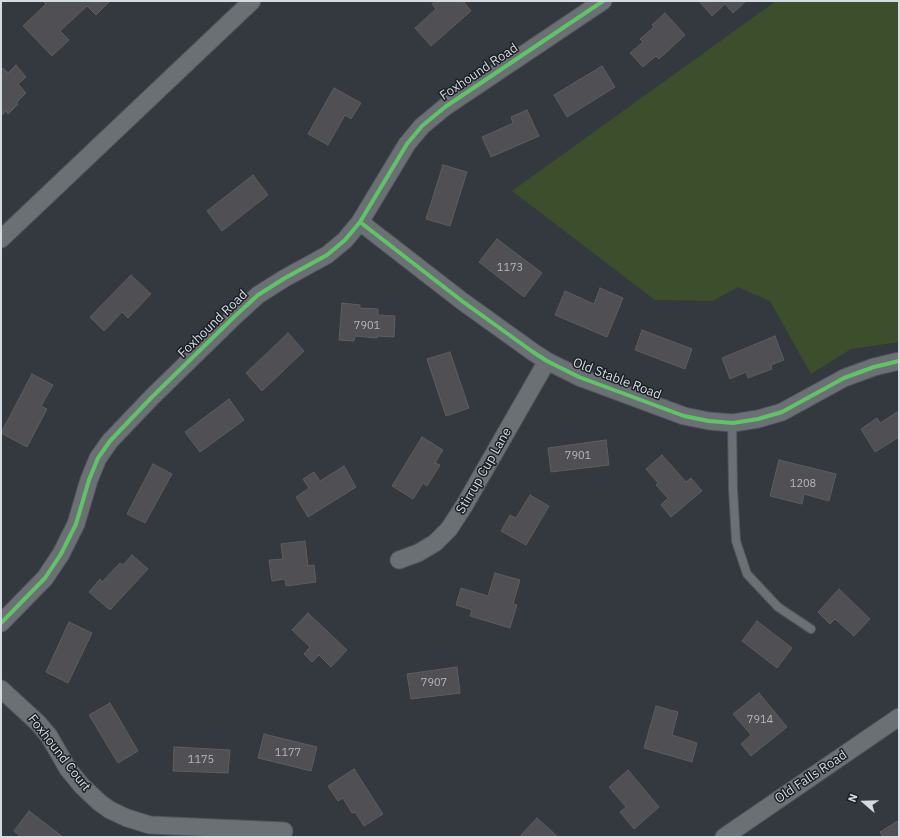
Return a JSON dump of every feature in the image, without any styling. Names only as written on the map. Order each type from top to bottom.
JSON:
[{"type":"street","points":[[1,240],[252,1]]},
{"type":"street","name":"Foxhound Road","points":[[1,623],[45,578],[62,554],[76,524],[89,480],[98,458],[110,440],[252,300],[285,278],[327,255],[345,240],[360,222],[407,144],[422,126],[445,107],[603,1]]},
{"type":"street","name":"Old Stable Road","points":[[360,222],[462,301],[547,361],[579,377],[684,416],[709,422],[732,422],[758,419],[782,412],[844,378],[899,360]]},
{"type":"street","name":"Stirrup Cup Lane","points":[[399,560],[418,553],[435,543],[449,529],[464,506],[547,361]]},
{"type":"street","name":"Foxhound Court","points":[[1,689],[38,723],[49,736],[68,769],[82,786],[100,803],[116,813],[127,818],[156,825],[284,831]]},
{"type":"street","name":"Old Falls Road","points":[[724,837],[899,717]]},
{"type":"lane","points":[[732,422],[733,489],[736,542],[748,574],[778,607],[811,629]]},
{"type":"green space","points":[[776,1],[899,1],[899,342],[851,349],[811,374],[770,301],[738,287],[713,301],[655,300],[512,191]]},
{"type":"building","points":[[43,1],[110,1],[96,15],[87,6],[60,31],[69,40],[52,56],[23,26],[46,4]]},
{"type":"building","points":[[436,1],[463,1],[471,11],[431,46],[415,28],[436,9],[432,4]]},
{"type":"building","points":[[699,1],[746,1],[733,13],[725,4],[712,16]]},
{"type":"building","points":[[665,13],[685,35],[659,59],[656,56],[643,67],[630,53],[643,42],[640,39],[654,27],[652,25]]},
{"type":"building","points":[[16,65],[26,77],[18,84],[26,93],[8,114],[6,111],[1,116],[1,70],[3,68],[8,73]]},
{"type":"building","points":[[602,66],[615,87],[567,117],[554,95]]},
{"type":"building","points":[[334,88],[361,103],[351,119],[345,115],[328,145],[308,134]]},
{"type":"building","points":[[527,110],[539,136],[491,157],[482,137],[513,123],[511,117]]},
{"type":"building","points":[[443,165],[467,172],[450,226],[426,219]]},
{"type":"building","points":[[253,175],[268,195],[222,231],[207,211]]},
{"type":"building","points":[[497,239],[542,273],[524,297],[479,262]]},
{"type":"building","points":[[131,275],[151,294],[128,318],[122,312],[104,331],[90,317]]},
{"type":"building","points":[[600,288],[623,298],[607,337],[555,315],[565,291],[594,304]]},
{"type":"building","points":[[342,303],[360,305],[360,308],[378,309],[378,315],[395,316],[394,337],[377,336],[377,338],[355,336],[354,341],[339,340]]},
{"type":"building","points":[[642,330],[692,349],[685,369],[635,350]]},
{"type":"building","points":[[288,333],[304,351],[262,391],[246,373]]},
{"type":"building","points":[[775,336],[784,360],[771,365],[772,369],[748,378],[746,372],[730,379],[722,358]]},
{"type":"building","points":[[450,352],[469,408],[446,416],[427,359]]},
{"type":"building","points":[[32,374],[53,385],[41,406],[47,409],[27,447],[1,433]]},
{"type":"building","points":[[229,399],[244,420],[200,452],[185,432]]},
{"type":"building","points":[[899,411],[899,437],[875,452],[861,429],[877,418],[880,423]]},
{"type":"building","points":[[422,437],[443,450],[435,463],[440,465],[427,486],[423,483],[413,499],[392,486]]},
{"type":"building","points":[[606,440],[609,465],[551,472],[548,448]]},
{"type":"building","points":[[662,455],[686,482],[691,478],[702,491],[671,517],[661,505],[668,498],[656,485],[658,483],[646,469]]},
{"type":"building","points":[[779,460],[836,474],[829,501],[804,494],[802,504],[770,496]]},
{"type":"building","points":[[153,464],[172,474],[145,523],[127,514]]},
{"type":"building","points":[[344,466],[356,487],[308,517],[296,497],[309,488],[303,479],[314,472],[320,481]]},
{"type":"building","points":[[530,495],[549,506],[526,545],[501,531],[510,515],[516,518]]},
{"type":"building","points":[[305,541],[308,566],[314,565],[316,582],[286,586],[285,579],[272,581],[269,560],[283,559],[281,544]]},
{"type":"building","points":[[132,555],[148,569],[110,610],[89,592],[100,579],[102,582],[120,563],[123,565]]},
{"type":"building","points":[[495,573],[520,580],[513,604],[517,605],[510,628],[470,616],[472,610],[456,605],[461,588],[488,596]]},
{"type":"building","points":[[839,589],[870,619],[854,636],[835,619],[830,624],[818,612]]},
{"type":"building","points":[[308,613],[347,650],[331,667],[319,655],[312,662],[304,654],[310,647],[292,630]]},
{"type":"building","points":[[757,621],[792,648],[777,668],[742,641]]},
{"type":"building","points":[[69,622],[92,633],[68,683],[46,672]]},
{"type":"building","points":[[457,667],[460,693],[411,699],[407,674]]},
{"type":"building","points":[[759,693],[787,727],[751,756],[741,744],[751,735],[733,714]]},
{"type":"building","points":[[110,703],[138,751],[118,763],[89,715]]},
{"type":"building","points":[[656,706],[678,712],[672,735],[697,743],[692,762],[644,748]]},
{"type":"building","points":[[264,734],[317,747],[311,771],[258,758]]},
{"type":"building","points":[[174,747],[230,750],[228,773],[173,771]]},
{"type":"building","points":[[354,769],[383,814],[364,826],[355,812],[352,813],[343,798],[338,801],[328,786]]},
{"type":"building","points":[[628,770],[659,807],[634,829],[620,812],[626,807],[609,787]]},
{"type":"building","points":[[29,811],[63,837],[21,837],[14,831]]},
{"type":"building","points":[[537,818],[558,837],[522,837],[521,835]]},
{"type":"building","points":[[899,820],[899,837],[883,837],[880,832]]},
{"type":"cycle path","points":[[1,623],[45,578],[61,554],[76,524],[89,480],[98,458],[110,441],[152,397],[258,295],[327,255],[345,240],[360,222],[407,144],[422,126],[445,107],[603,1]]},
{"type":"cycle path","points":[[360,222],[462,301],[547,361],[579,377],[684,416],[709,421],[733,423],[758,419],[782,412],[844,378],[874,367],[899,361]]}]
